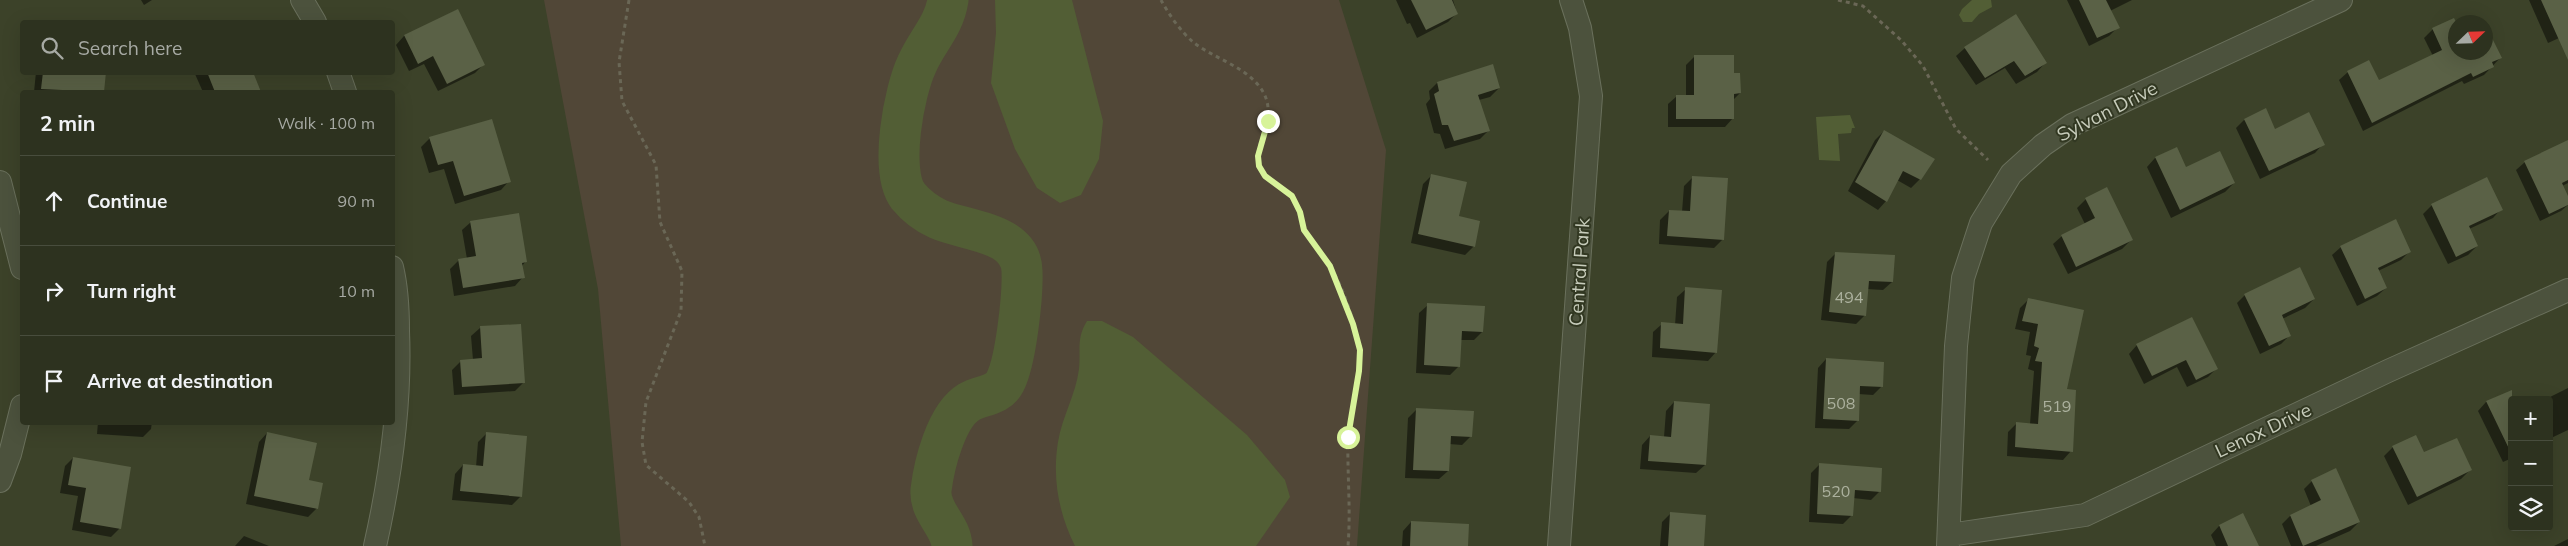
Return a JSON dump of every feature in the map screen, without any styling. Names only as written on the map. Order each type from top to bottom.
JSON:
[{"type":"street","points":[[302,0],[314,20]]},
{"type":"street","name":"Central Park","points":[[1559,546],[1591,96],[1580,28],[1571,0]]},
{"type":"street","name":"Sylvan Drive","points":[[1948,540],[1956,346],[1962,278],[1981,223],[2011,174],[2043,145],[2072,125],[2341,0]]},
{"type":"street","points":[[339,75],[344,90]]},
{"type":"street","points":[[0,182],[20,260]]},
{"type":"street","points":[[375,546],[387,493],[396,426],[399,351],[397,285],[395,277]]},
{"type":"street","name":"Lenox Drive","points":[[1948,540],[2085,515],[2388,371],[2568,290]]},
{"type":"street","points":[[0,481],[10,454],[20,414]]},
{"type":"path","points":[[629,0],[620,62],[622,102],[656,165],[660,222],[682,271],[681,312],[646,402],[642,442],[646,465],[689,502],[699,517],[705,546]]},
{"type":"path","points":[[1161,0],[1193,41],[1243,72],[1260,87],[1268,105],[1268,121],[1258,156],[1259,166],[1265,176],[1292,196],[1300,212],[1304,230],[1330,266],[1348,309],[1360,350],[1359,371],[1348,437],[1350,515],[1348,546]]},
{"type":"path","points":[[1838,0],[1863,6],[1901,40],[1923,66],[1956,129],[1988,160]]},
{"type":"shaded area","points":[[544,0],[1339,0],[1386,150],[1357,546],[621,546],[598,289]]},
{"type":"shaded area","points":[[995,0],[1072,0],[1103,121],[1099,159],[1081,195],[1060,203],[1037,188],[1015,149],[991,83],[996,33]]},
{"type":"shaded area","points":[[1972,0],[1991,0],[1992,7],[1979,14],[1972,22],[1963,22],[1959,15],[1962,9]]},
{"type":"shaded area","points":[[1850,115],[1855,128],[1852,128],[1851,133],[1838,134],[1840,161],[1819,160],[1816,117]]},
{"type":"shaded area","points":[[1087,321],[1102,321],[1133,337],[1247,435],[1285,480],[1290,497],[1256,546],[1075,546],[1069,534],[1058,496],[1056,456],[1060,433],[1079,369],[1081,333]]},
{"type":"building","points":[[1411,0],[1452,0],[1458,14],[1426,30]]},
{"type":"building","points":[[2079,0],[2106,0],[2120,28],[2097,38]]},
{"type":"building","points":[[2541,0],[2568,0],[2568,60]]},
{"type":"building","points":[[458,9],[485,65],[447,84],[433,56],[418,64],[404,35]]},
{"type":"building","points":[[2016,14],[2047,63],[2025,76],[2014,61],[1985,78],[1964,47]]},
{"type":"building","points":[[2448,21],[2448,60],[2493,60],[2493,40],[2502,58],[2492,62],[2494,67],[2473,77],[2471,73],[2372,123],[2347,71],[2369,60],[2379,80],[2442,50],[2432,28]]},
{"type":"building","points":[[1694,55],[1734,55],[1734,73],[1740,73],[1741,93],[1734,94],[1734,119],[1676,119],[1676,95],[1694,95]]},
{"type":"building","points":[[1493,64],[1500,88],[1478,95],[1490,131],[1454,141],[1448,125],[1442,125],[1434,94],[1439,91],[1437,82]]},
{"type":"building","points":[[43,75],[106,75],[104,90],[41,89]]},
{"type":"building","points":[[208,75],[254,75],[260,90],[214,90]]},
{"type":"building","points":[[2266,108],[2275,129],[2309,112],[2325,145],[2269,171],[2244,119]]},
{"type":"building","points":[[492,119],[511,182],[464,196],[453,161],[438,165],[429,137]]},
{"type":"building","points":[[1884,130],[1935,159],[1921,180],[1903,171],[1887,202],[1855,182]]},
{"type":"building","points":[[2568,140],[2568,180],[2562,183],[2568,196],[2568,205],[2549,214],[2524,161]]},
{"type":"building","points":[[2177,147],[2186,167],[2220,151],[2235,183],[2180,210],[2155,157]]},
{"type":"building","points":[[1431,174],[1467,182],[1459,216],[1480,221],[1475,247],[1418,234]]},
{"type":"building","points":[[1692,176],[1728,178],[1724,240],[1667,236],[1669,210],[1690,211]]},
{"type":"building","points":[[2487,177],[2503,210],[2469,226],[2478,246],[2456,257],[2431,204]]},
{"type":"building","points":[[2107,187],[2133,240],[2076,267],[2061,235],[2095,218],[2085,198]]},
{"type":"building","points":[[519,213],[527,262],[522,263],[525,278],[463,288],[458,259],[476,256],[470,221]]},
{"type":"building","points":[[2396,219],[2411,252],[2378,268],[2387,288],[2365,299],[2340,246]]},
{"type":"building","points":[[1835,252],[1895,255],[1893,282],[1869,281],[1866,316],[1829,312]]},
{"type":"building","points":[[2300,267],[2315,299],[2282,315],[2291,336],[2269,346],[2244,294]]},
{"type":"building","points":[[1685,287],[1722,290],[1717,353],[1660,348],[1661,322],[1683,324]]},
{"type":"building","points":[[2028,298],[2084,310],[2067,389],[2076,390],[2073,452],[2015,447],[2016,422],[2038,424],[2042,362],[2035,361],[2039,348],[2034,346],[2038,324],[2022,321]]},
{"type":"building","points":[[1427,303],[1485,306],[1483,332],[1462,331],[1460,367],[1424,365]]},
{"type":"building","points":[[2192,317],[2218,369],[2196,380],[2186,360],[2152,376],[2136,344]]},
{"type":"building","points":[[521,324],[525,383],[462,387],[460,360],[482,358],[480,326]]},
{"type":"building","points":[[1826,358],[1884,362],[1883,387],[1860,386],[1859,421],[1823,419]]},
{"type":"building","points":[[2512,390],[2512,396],[2508,396],[2508,447],[2486,401]]},
{"type":"building","points":[[1674,401],[1710,404],[1706,465],[1648,461],[1650,435],[1671,437]]},
{"type":"building","points":[[1416,408],[1474,411],[1472,437],[1451,436],[1449,471],[1413,470]]},
{"type":"building","points":[[267,432],[317,443],[309,480],[323,483],[318,509],[254,496]]},
{"type":"building","points":[[486,432],[527,436],[522,497],[460,491],[463,464],[483,466]]},
{"type":"building","points":[[2416,435],[2424,452],[2457,438],[2472,470],[2417,497],[2392,446]]},
{"type":"building","points":[[73,457],[131,467],[121,529],[80,522],[86,488],[68,485]]},
{"type":"building","points":[[1819,463],[1882,468],[1881,492],[1855,490],[1853,516],[1817,514]]},
{"type":"building","points":[[2336,468],[2360,522],[2303,546],[2290,515],[2321,500],[2311,480]]},
{"type":"building","points":[[1670,512],[1706,515],[1704,546],[1668,546]]},
{"type":"building","points":[[2243,513],[2259,546],[2228,546],[2219,525]]},
{"type":"building","points":[[1411,521],[1469,524],[1468,546],[1410,546]]},
{"type":"waterway","points":[[948,0],[943,18],[917,64],[907,92],[899,150],[902,184],[911,200],[929,214],[949,223],[976,230],[1002,240],[1012,248],[1019,258],[1022,271],[1018,328],[1009,372],[1005,382],[998,390],[969,402],[961,409],[948,429],[938,455],[931,498],[948,531],[952,546]]},
{"type":"route","points":[[1268,121],[1258,156],[1259,166],[1265,176],[1292,196],[1300,212],[1304,230],[1330,266],[1343,294],[1360,350],[1359,371],[1348,437]]}]
